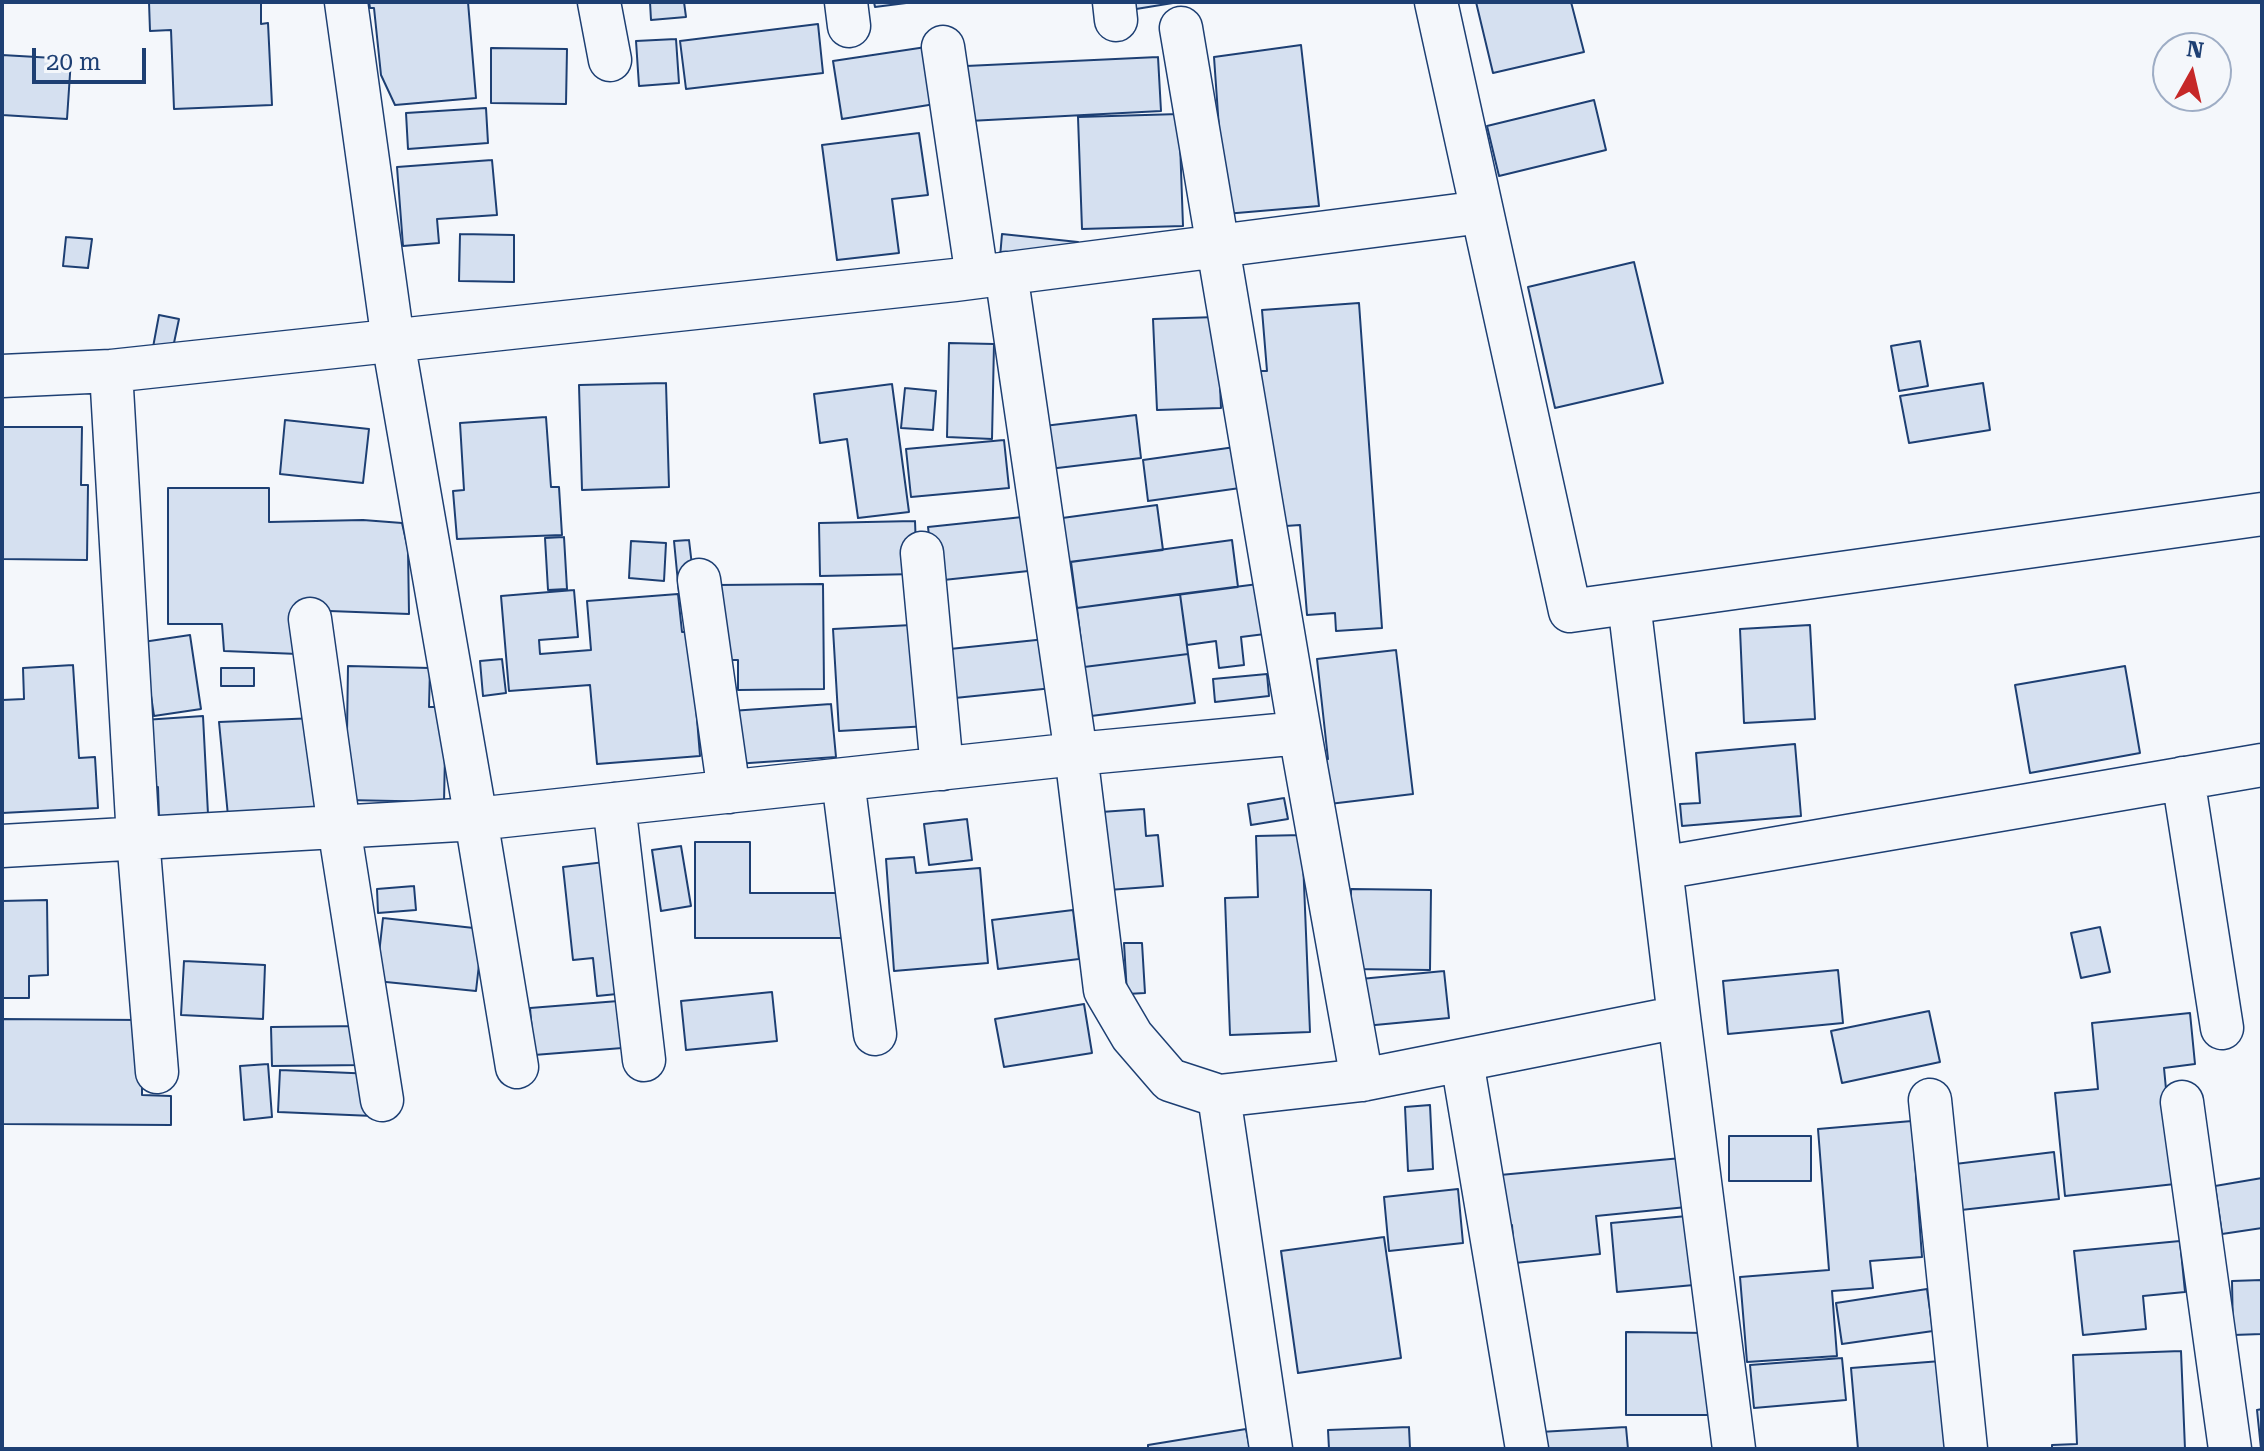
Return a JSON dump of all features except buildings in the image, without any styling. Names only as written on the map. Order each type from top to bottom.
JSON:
[{"type":"street","points":[[346,2],[393,341],[517,1067]]},
{"type":"street","points":[[599,2],[610,60]]},
{"type":"street","points":[[1436,2],[1570,611],[2262,514]]},
{"type":"street","points":[[1181,28],[1362,1080]]},
{"type":"street","points":[[943,47],[992,275],[1076,754],[1105,990],[1132,1036],[1170,1080],[1219,1096],[1362,1080],[1679,1017]]},
{"type":"street","points":[[2,376],[111,371],[992,275],[1482,212]]},
{"type":"street","points":[[111,371],[138,838],[157,1072]]},
{"type":"street","points":[[922,553],[942,769]]},
{"type":"street","points":[[699,580],[729,792]]},
{"type":"street","points":[[1629,603],[1734,1449]]},
{"type":"street","points":[[310,619],[382,1100]]},
{"type":"street","points":[[2,846],[476,819],[1300,733]]},
{"type":"street","points":[[1661,868],[2262,765]]},
{"type":"street","points":[[2183,778],[2222,1028]]},
{"type":"street","points":[[843,780],[875,1034]]},
{"type":"street","points":[[614,804],[644,1060]]},
{"type":"street","points":[[1462,1061],[1527,1449]]},
{"type":"street","points":[[1219,1096],[1271,1449]]},
{"type":"street","points":[[1930,1100],[1966,1449]]},
{"type":"street","points":[[2182,1102],[2230,1449]]}]
